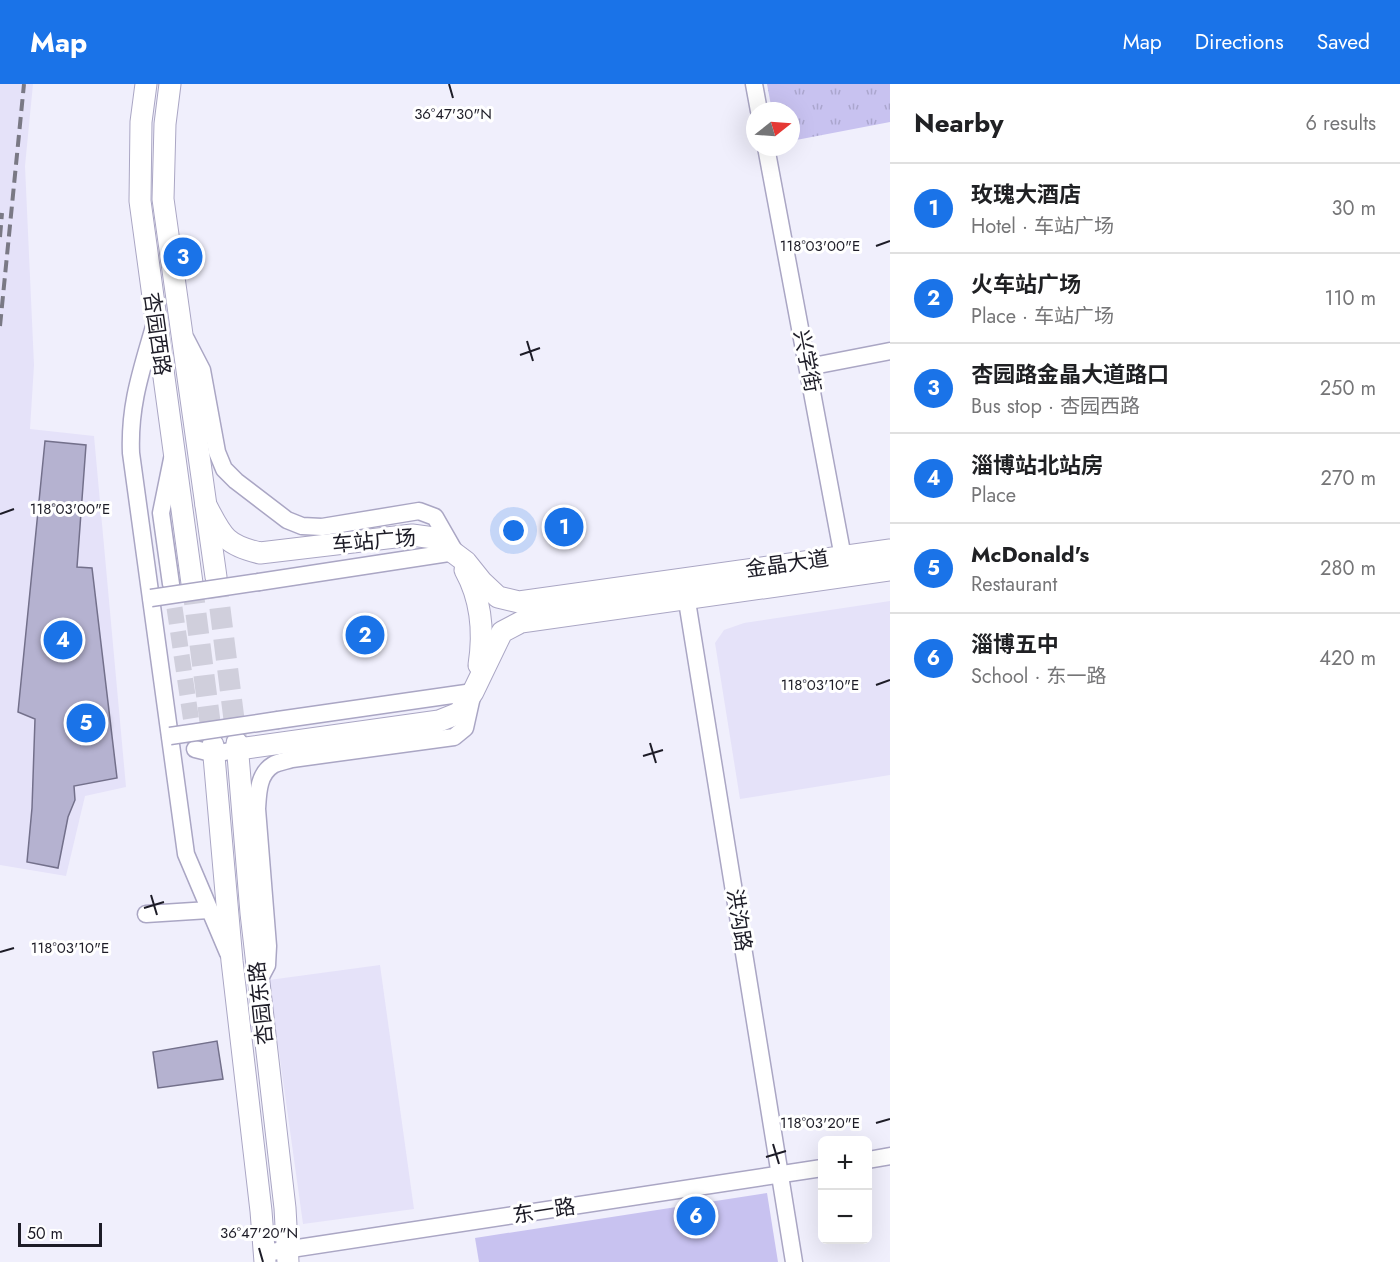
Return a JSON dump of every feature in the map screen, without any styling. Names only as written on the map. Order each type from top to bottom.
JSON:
[{"type":"main road","name":"杏园西路","points":[[146,84],[140,132],[140,201],[173,453],[181,584]]},
{"type":"main road","name":"杏园西路","points":[[170,84],[165,124],[164,199],[216,577]]},
{"type":"main road","name":"车站广场","points":[[206,505],[219,531],[238,548],[260,553],[412,535],[434,538],[455,552],[498,597],[519,602],[686,589]]},
{"type":"main road","name":"金晶大道","points":[[686,589],[844,566],[890,550]]},
{"type":"main road","points":[[455,552],[467,574],[481,621],[482,644],[473,692]]},
{"type":"main road","name":"金晶大道","points":[[844,566],[890,570]]},
{"type":"main road","points":[[238,746],[439,721],[459,713],[473,692],[502,632],[521,622],[686,589]]},
{"type":"main road","name":"杏园东路","points":[[238,746],[258,983],[285,1208],[288,1256]]},
{"type":"main road","name":"杏园东路","points":[[208,750],[265,1258]]},
{"type":"street","points":[[754,84],[757,102]]},
{"type":"street","name":"兴学街","points":[[768,156],[844,566]]},
{"type":"street","points":[[155,322],[133,403],[130,427],[131,453],[186,854],[232,961]]},
{"type":"street","points":[[151,598],[455,552],[435,517],[419,511],[322,527],[302,526],[287,520],[236,481],[224,469],[217,452],[202,370],[181,330]]},
{"type":"street","points":[[808,367],[890,351]]},
{"type":"street","name":"洪沟路","points":[[686,589],[794,1262]]},
{"type":"street","points":[[170,736],[473,692],[465,728],[454,737],[292,759],[273,765],[263,775],[258,790],[257,809],[268,946],[267,965],[258,983]]},
{"type":"street","points":[[208,750],[238,746]]},
{"type":"street","points":[[146,914],[209,910]]},
{"type":"street","points":[[872,1159],[890,1156]]},
{"type":"street","name":"东一路","points":[[265,1258],[818,1169]]},
{"type":"shaded area","points":[[0,84],[33,84],[25,166],[34,365],[30,429],[94,436],[126,787],[85,796],[66,876],[0,865]]},
{"type":"shaded area","points":[[890,601],[890,775],[740,799],[715,643],[724,630],[744,623]]},
{"type":"shaded area","points":[[380,965],[414,1209],[303,1224],[269,980]]},
{"type":"green space","points":[[767,84],[890,84],[890,122],[800,139],[800,102],[770,102]]},
{"type":"green space","points":[[767,1193],[778,1262],[479,1262],[475,1238]]},
{"type":"building","points":[[45,441],[86,445],[77,567],[92,568],[117,778],[74,786],[75,800],[68,817],[58,868],[27,862],[32,808],[35,719],[18,712]]},
{"type":"building","points":[[217,1041],[223,1079],[158,1088],[153,1052]]},
{"type":"tunnel","points":[[216,577],[237,743]]},
{"type":"tunnel","points":[[192,583],[213,745]]},
{"type":"tunnel","points":[[171,584],[195,746]]},
{"type":"railway","points":[[0,326],[24,84]]},
{"type":"railway","points":[[0,237],[2,213]]},
{"type":"place","name":"杏园路金晶大道路口","points":[[183,257]]},
{"type":"place","name":"玫瑰大酒店","points":[[564,527]]},
{"type":"place","name":"火车站广场","points":[[365,635]]},
{"type":"place","name":"淄博站北站房","points":[[63,640]]},
{"type":"place","name":"McDonald's","points":[[86,723]]},
{"type":"place","name":"淄博五中","points":[[696,1216]]}]
